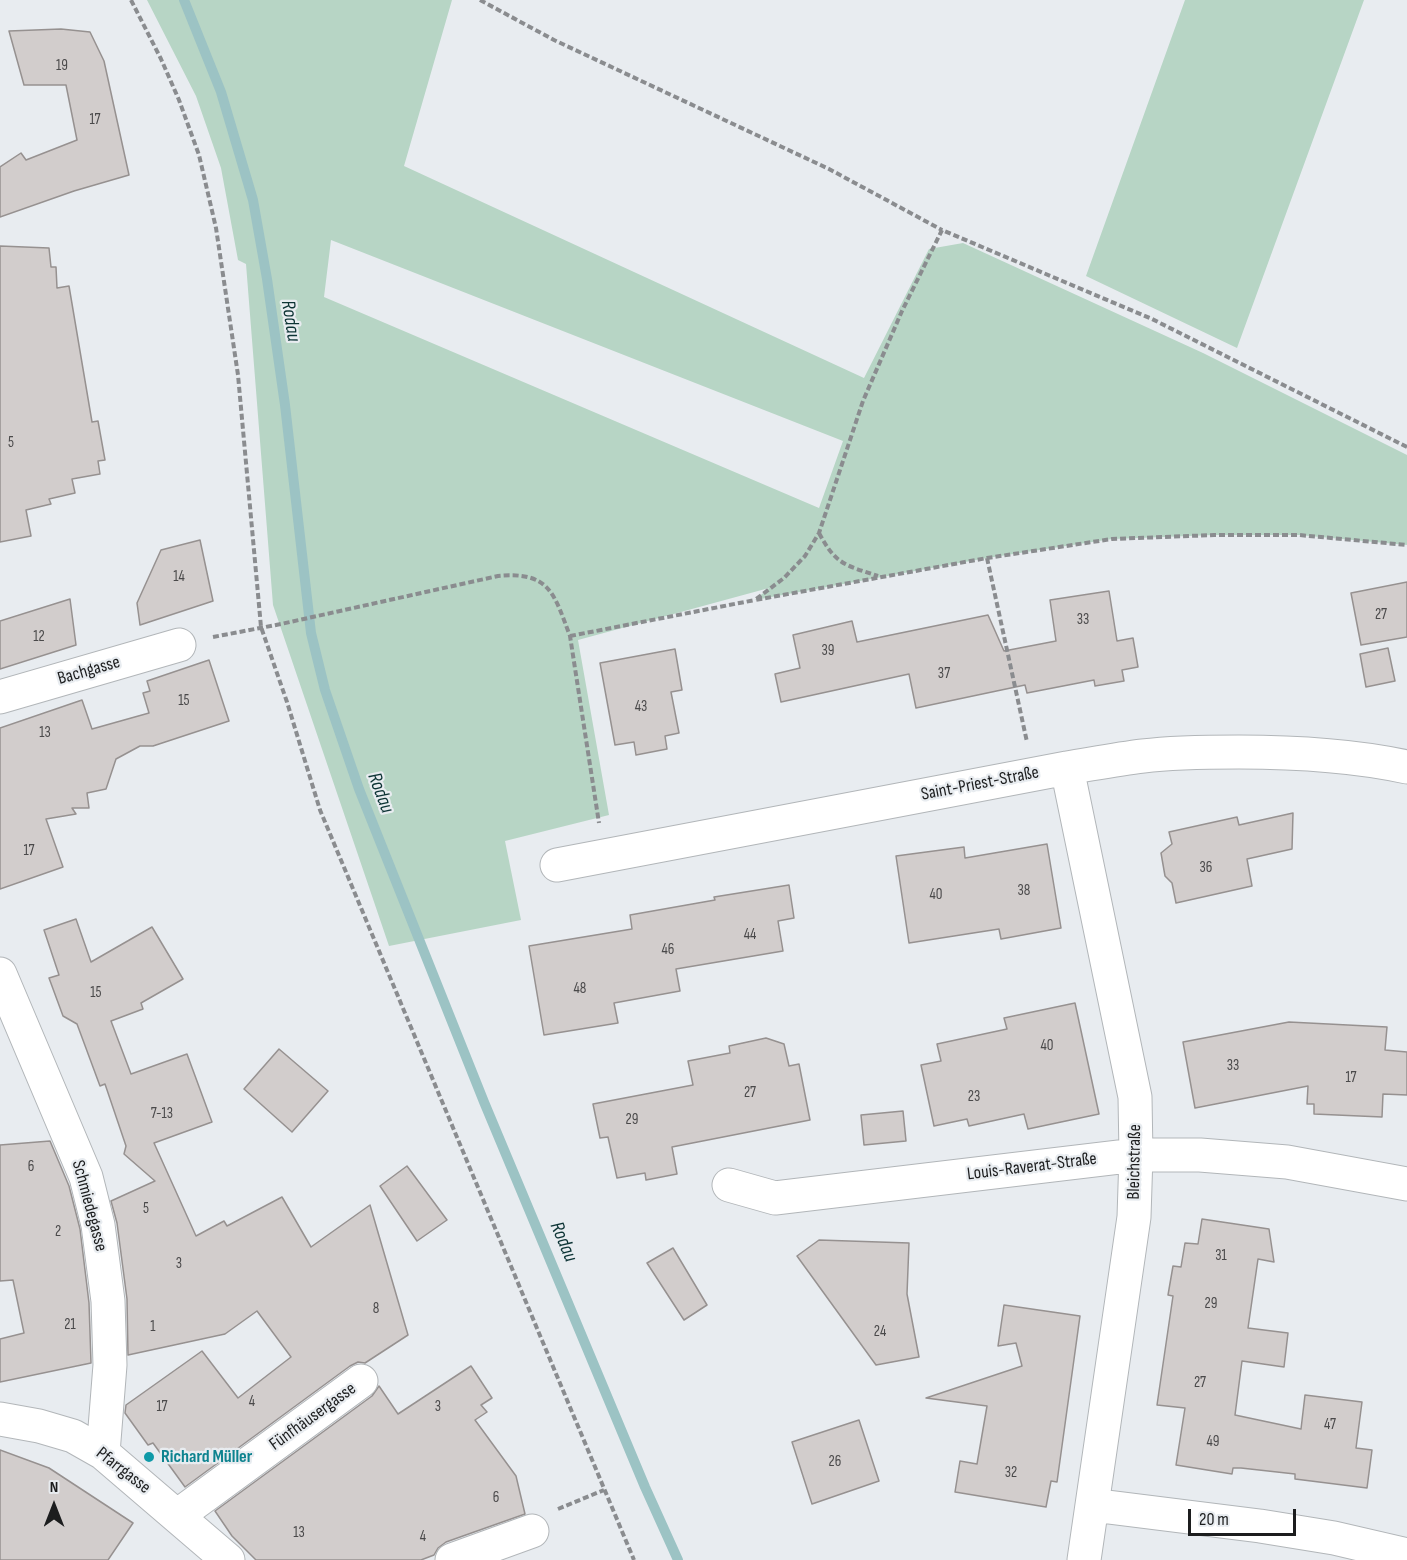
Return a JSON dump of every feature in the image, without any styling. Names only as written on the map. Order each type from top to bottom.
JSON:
[{"type":"street","name":"Bachgasse","points":[[0,697],[179,645]]},
{"type":"street","name":"Saint-Priest-Straße","points":[[557,866],[1033,774],[1143,756],[1220,752],[1326,754],[1376,760],[1407,767]]},
{"type":"street","name":"Bleichstraße","points":[[1066,768],[1135,1097],[1134,1217],[1084,1560]]},
{"type":"street","name":"Schmiedegasse","points":[[0,974],[86,1177],[98,1225],[108,1301],[110,1365],[103,1453]]},
{"type":"street","name":"Louis-Raverat-Straße","points":[[729,1185],[775,1198],[1136,1155],[1200,1155],[1287,1162],[1407,1184]]},
{"type":"street","name":"Fünfhäusergasse","points":[[177,1516],[361,1381]]},
{"type":"street","name":"Pfarrgasse","points":[[0,1419],[39,1426],[73,1436],[103,1453],[228,1560]]},
{"type":"street","points":[[1092,1505],[1271,1527],[1334,1538],[1407,1556]]},
{"type":"street","points":[[452,1560],[532,1531]]},
{"type":"path","points":[[131,0],[179,100],[199,155],[216,228],[238,375],[261,627],[320,810],[634,1560]]},
{"type":"path","points":[[480,0],[555,40],[829,168],[942,230],[1152,319],[1407,447]]},
{"type":"path","points":[[755,600],[783,578],[805,556],[819,532],[863,401],[902,311],[942,230]]},
{"type":"path","points":[[819,532],[829,552],[842,564],[878,576]]},
{"type":"path","points":[[570,636],[878,576],[1112,539],[1214,535],[1299,535],[1407,545]]},
{"type":"path","points":[[987,558],[1033,774]]},
{"type":"path","points":[[179,645],[498,576],[516,574],[532,577],[551,592],[570,636],[605,856]]},
{"type":"path","points":[[532,1531],[549,1513],[604,1490]]},
{"type":"green space","points":[[147,0],[452,0],[404,166],[864,378],[929,249],[963,243],[1203,353],[1407,455],[1407,545],[1299,535],[1214,535],[1112,539],[987,558],[755,600],[769,588],[578,640],[609,815],[505,841],[521,920],[389,946],[273,605],[246,264],[238,260],[221,168],[196,96]],"holes":[[[331,240],[843,441],[819,508],[324,297]]]},
{"type":"green space","points":[[1185,0],[1364,0],[1237,348],[1086,276]]},
{"type":"building","points":[[61,29],[90,32],[104,61],[129,175],[74,191],[0,217],[0,167],[21,153],[26,160],[77,140],[66,85],[24,85],[9,31]]},
{"type":"building","points":[[0,246],[49,248],[51,267],[56,267],[57,288],[69,286],[92,422],[98,421],[105,460],[98,461],[100,474],[72,479],[75,493],[49,499],[51,504],[26,510],[31,536],[0,542]]},
{"type":"building","points":[[200,540],[213,601],[140,625],[137,603],[161,550]]},
{"type":"building","points":[[1407,582],[1407,637],[1361,645],[1351,593]]},
{"type":"building","points":[[1109,591],[1117,641],[1133,638],[1138,667],[1122,670],[1124,681],[1095,686],[1094,680],[1027,693],[1025,685],[916,708],[909,674],[781,702],[775,674],[800,668],[793,635],[852,621],[857,642],[988,615],[1004,651],[1056,641],[1050,600]]},
{"type":"building","points":[[70,599],[76,645],[0,669],[0,621]]},
{"type":"building","points":[[1388,648],[1395,681],[1366,687],[1360,654]]},
{"type":"building","points":[[675,649],[682,690],[671,692],[679,733],[665,736],[667,749],[636,755],[634,742],[615,745],[600,663]]},
{"type":"building","points":[[209,660],[229,721],[153,746],[140,746],[116,759],[106,789],[87,793],[89,808],[72,808],[76,814],[46,819],[63,867],[0,889],[0,728],[82,700],[92,729],[149,713],[143,693],[150,691],[147,681]]},
{"type":"building","points":[[1293,813],[1292,849],[1247,859],[1252,886],[1176,903],[1172,883],[1165,876],[1161,853],[1172,844],[1169,832],[1237,817],[1239,825]]},
{"type":"building","points":[[1047,844],[1061,928],[1001,939],[999,929],[909,943],[896,856],[964,847],[965,858]]},
{"type":"building","points":[[789,885],[794,918],[778,921],[783,951],[676,969],[680,991],[614,1003],[618,1023],[544,1035],[529,946],[632,929],[630,915],[715,900],[714,897]]},
{"type":"building","points":[[76,919],[91,962],[152,927],[183,979],[141,1003],[143,1009],[111,1021],[131,1074],[187,1054],[212,1122],[154,1143],[196,1236],[224,1221],[227,1226],[282,1197],[311,1247],[370,1205],[408,1335],[365,1363],[358,1362],[350,1366],[185,1487],[153,1443],[148,1445],[125,1413],[126,1405],[202,1351],[238,1398],[291,1357],[257,1311],[225,1334],[128,1355],[127,1299],[117,1223],[111,1201],[155,1181],[124,1154],[126,1146],[105,1084],[100,1086],[77,1024],[63,1016],[49,978],[59,975],[44,930]]},
{"type":"building","points":[[1075,1003],[1099,1114],[1028,1129],[1024,1114],[969,1126],[967,1119],[934,1126],[921,1065],[941,1061],[937,1044],[1007,1029],[1004,1018]]},
{"type":"building","points":[[1289,1022],[1387,1027],[1385,1050],[1407,1052],[1407,1095],[1383,1094],[1382,1117],[1314,1114],[1314,1104],[1307,1104],[1308,1086],[1195,1108],[1183,1042]]},
{"type":"building","points":[[766,1038],[784,1044],[789,1066],[799,1064],[810,1120],[672,1147],[677,1174],[646,1180],[645,1173],[617,1178],[608,1137],[600,1138],[593,1104],[693,1085],[688,1061],[730,1053],[729,1046]]},
{"type":"building","points":[[279,1049],[328,1091],[292,1132],[244,1089]]},
{"type":"building","points":[[903,1111],[906,1141],[864,1145],[861,1115]]},
{"type":"building","points":[[50,1141],[69,1186],[80,1229],[89,1303],[91,1363],[0,1382],[0,1339],[24,1333],[13,1280],[0,1281],[0,1145]]},
{"type":"building","points":[[407,1166],[447,1220],[417,1241],[380,1186]]},
{"type":"building","points":[[1202,1219],[1269,1229],[1274,1262],[1258,1259],[1248,1328],[1288,1333],[1284,1367],[1242,1361],[1235,1415],[1301,1429],[1305,1395],[1362,1402],[1356,1448],[1372,1450],[1367,1488],[1295,1479],[1295,1474],[1233,1468],[1232,1474],[1176,1465],[1185,1408],[1157,1405],[1173,1296],[1168,1295],[1173,1266],[1181,1267],[1185,1243],[1198,1244]]},
{"type":"building","points":[[819,1240],[909,1243],[907,1294],[919,1357],[876,1365],[797,1256]]},
{"type":"building","points":[[673,1248],[707,1305],[684,1320],[647,1263]]},
{"type":"building","points":[[1004,1305],[1080,1316],[1057,1482],[1051,1481],[1046,1507],[955,1492],[960,1461],[977,1464],[987,1406],[926,1398],[1022,1366],[1016,1343],[998,1346]]},
{"type":"building","points":[[471,1366],[492,1398],[481,1405],[487,1412],[475,1420],[516,1476],[525,1514],[446,1542],[438,1548],[434,1555],[421,1560],[256,1560],[232,1536],[215,1511],[372,1396],[379,1386],[398,1414]]},
{"type":"building","points":[[859,1420],[879,1481],[812,1504],[792,1442]]},
{"type":"building","points":[[0,1450],[49,1468],[133,1523],[108,1560],[0,1560]]},
{"type":"waterway","name":"Rodau","points":[[184,0],[221,92],[253,200],[285,405],[311,633],[325,690],[359,789],[484,1102],[645,1487],[678,1560]]},
{"type":"place","name":"Richard Müller","points":[[149,1457]]}]
